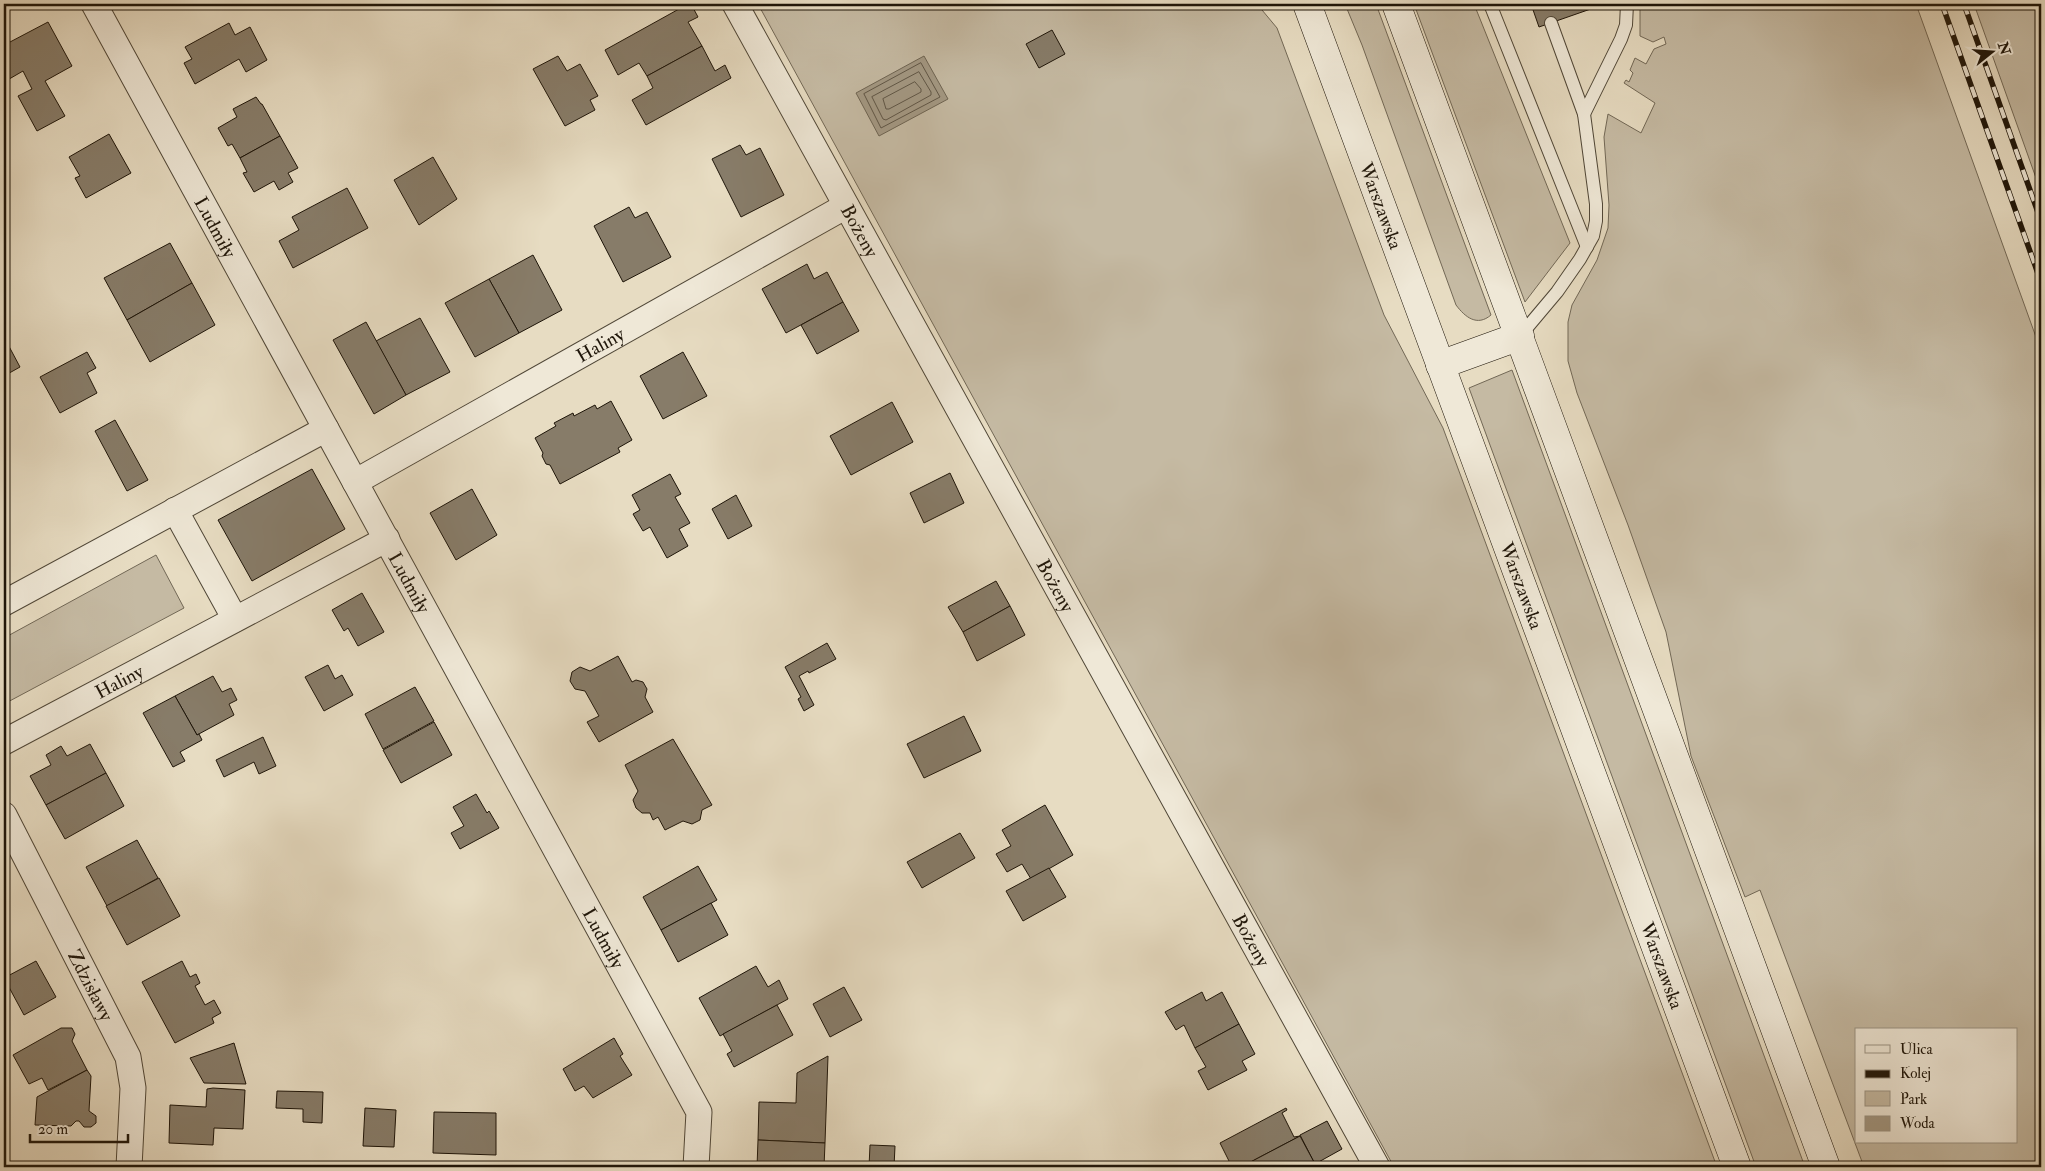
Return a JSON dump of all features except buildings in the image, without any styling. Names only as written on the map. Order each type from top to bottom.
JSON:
[{"type":"main road","points":[[1396,4],[1826,1167]]},
{"type":"main road","name":"Warszawska","points":[[1308,7],[1737,1167]]},
{"type":"main road","points":[[1440,365],[1520,336]]},
{"type":"street","name":"Ludmiły","points":[[94,4],[699,1112],[696,1167]]},
{"type":"street","name":"Bożeny","points":[[735,4],[1377,1167]]},
{"type":"street","name":"Haliny","points":[[355,482],[846,206]]},
{"type":"street","points":[[4,603],[326,429]]},
{"type":"street","points":[[175,510],[235,619]]},
{"type":"street","name":"Haliny","points":[[4,742],[387,539]]},
{"type":"street","name":"Zdzisławy","points":[[4,814],[128,1057],[133,1088],[129,1167]]},
{"type":"lane","points":[[1490,4],[1587,247]]},
{"type":"lane","points":[[1584,114],[1624,32],[1627,4]]},
{"type":"lane","points":[[1520,336],[1557,292],[1587,247],[1593,236],[1596,221],[1596,204],[1584,114],[1551,23]]},
{"type":"green space","points":[[758,4],[1257,4],[1277,28],[1384,315],[1443,428],[1717,1167],[1394,1167]]},
{"type":"green space","points":[[1345,4],[1376,4],[1491,315],[1486,319],[1476,320],[1467,317],[1456,305],[1362,45]]},
{"type":"green space","points":[[1414,4],[1474,4],[1570,243],[1525,302]]},
{"type":"green space","points":[[1640,4],[1916,4],[2041,351],[2041,1167],[1864,1167],[1855,1144],[2018,1144],[2018,1028],[1855,1028],[1855,1143],[1760,890],[1745,897],[1691,756],[1666,632],[1628,525],[1577,393],[1568,361],[1568,322],[1572,305],[1597,260],[1608,228],[1609,205],[1604,137],[1608,114],[1641,133],[1655,103],[1624,83],[1626,80],[1629,82],[1633,73],[1630,70],[1635,58],[1646,64],[1654,49],[1666,44],[1664,37],[1653,42],[1640,36]]},
{"type":"green space","points":[[1974,4],[2041,4],[2041,192]]},
{"type":"green space","points":[[1512,370],[1805,1167],[1756,1167],[1469,388]]},
{"type":"green space","points":[[156,555],[184,608],[4,704],[4,638]]},
{"type":"water","points":[[924,56],[948,99],[879,136],[856,93]]},
{"type":"railway","points":[[1942,4],[2041,282]]},
{"type":"railway","points":[[1964,4],[2041,221]]}]
